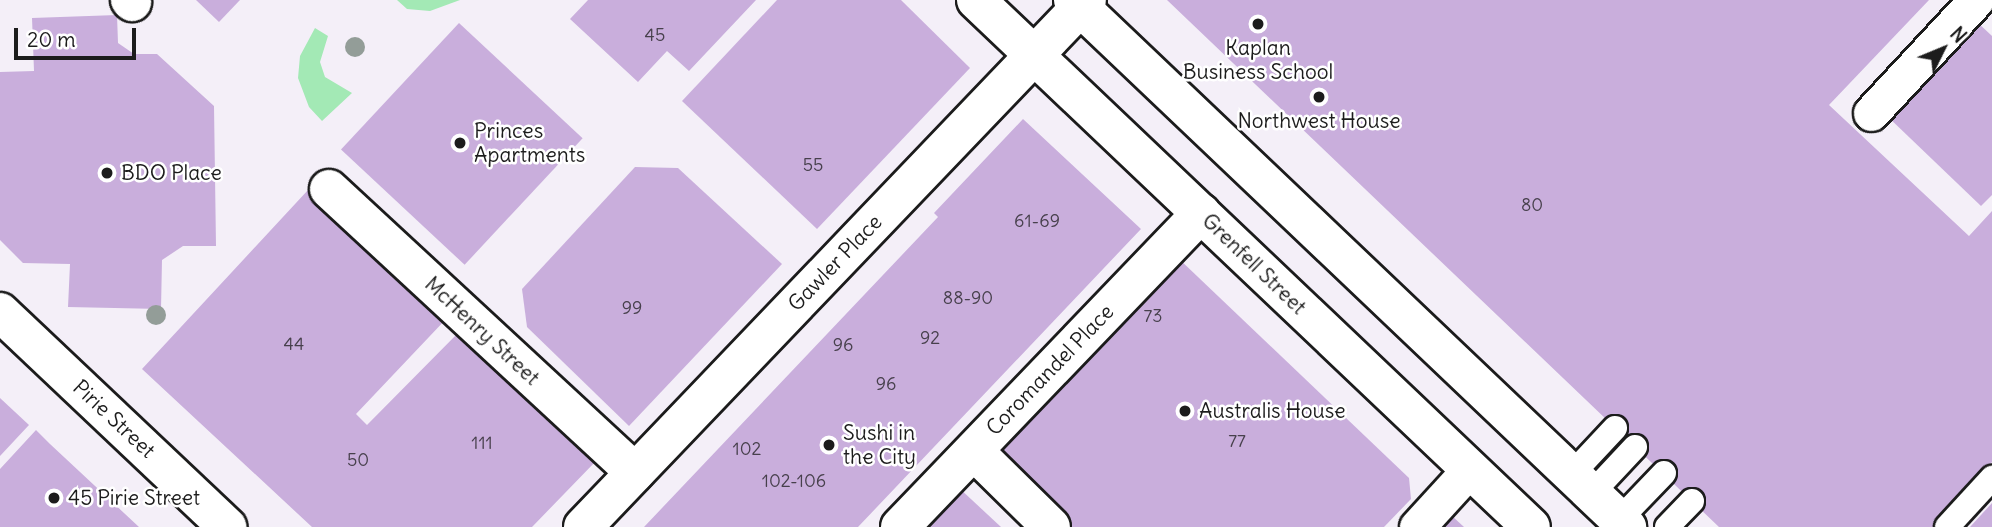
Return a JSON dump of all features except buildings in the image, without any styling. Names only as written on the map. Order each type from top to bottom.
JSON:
[{"type":"street","name":"Grenfell Street","points":[[976,0],[1531,527]]},
{"type":"street","points":[[1871,113],[1976,0]]},
{"type":"street","name":"Gawler Place","points":[[583,527],[1034,55],[1080,2]]},
{"type":"street","points":[[1080,2],[1623,523]]},
{"type":"street","name":"McHenry Street","points":[[328,189],[635,472]]},
{"type":"street","name":"Coromandel Place","points":[[900,527],[1201,213]]},
{"type":"street","name":"Pirie Street","points":[[0,312],[228,527]]},
{"type":"street","points":[[974,451],[1051,527]]},
{"type":"street","points":[[1417,527],[1470,470]]},
{"type":"lane","points":[[1582,484],[1615,428]]},
{"type":"lane","points":[[1582,484],[1635,447]]},
{"type":"lane","points":[[1623,523],[1664,473]]},
{"type":"lane","points":[[1947,527],[1992,478]]},
{"type":"lane","points":[[1667,527],[1692,501]]},
{"type":"green space","points":[[397,0],[460,0],[430,11],[407,9]]},
{"type":"green space","points":[[315,28],[328,36],[320,62],[325,77],[352,93],[322,121],[309,107],[298,78],[300,56]]},
{"type":"place","name":"Kaplan Business School","points":[[1258,24]]},
{"type":"place","name":"Northwest House","points":[[1319,97]]},
{"type":"place","name":"Princes Apartments","points":[[460,143]]},
{"type":"place","name":"BDO Place","points":[[107,173]]},
{"type":"place","name":"Australis House","points":[[1185,411]]},
{"type":"place","name":"Sushi in the City","points":[[829,445]]},
{"type":"place","name":"45 Pirie Street","points":[[54,498]]}]
